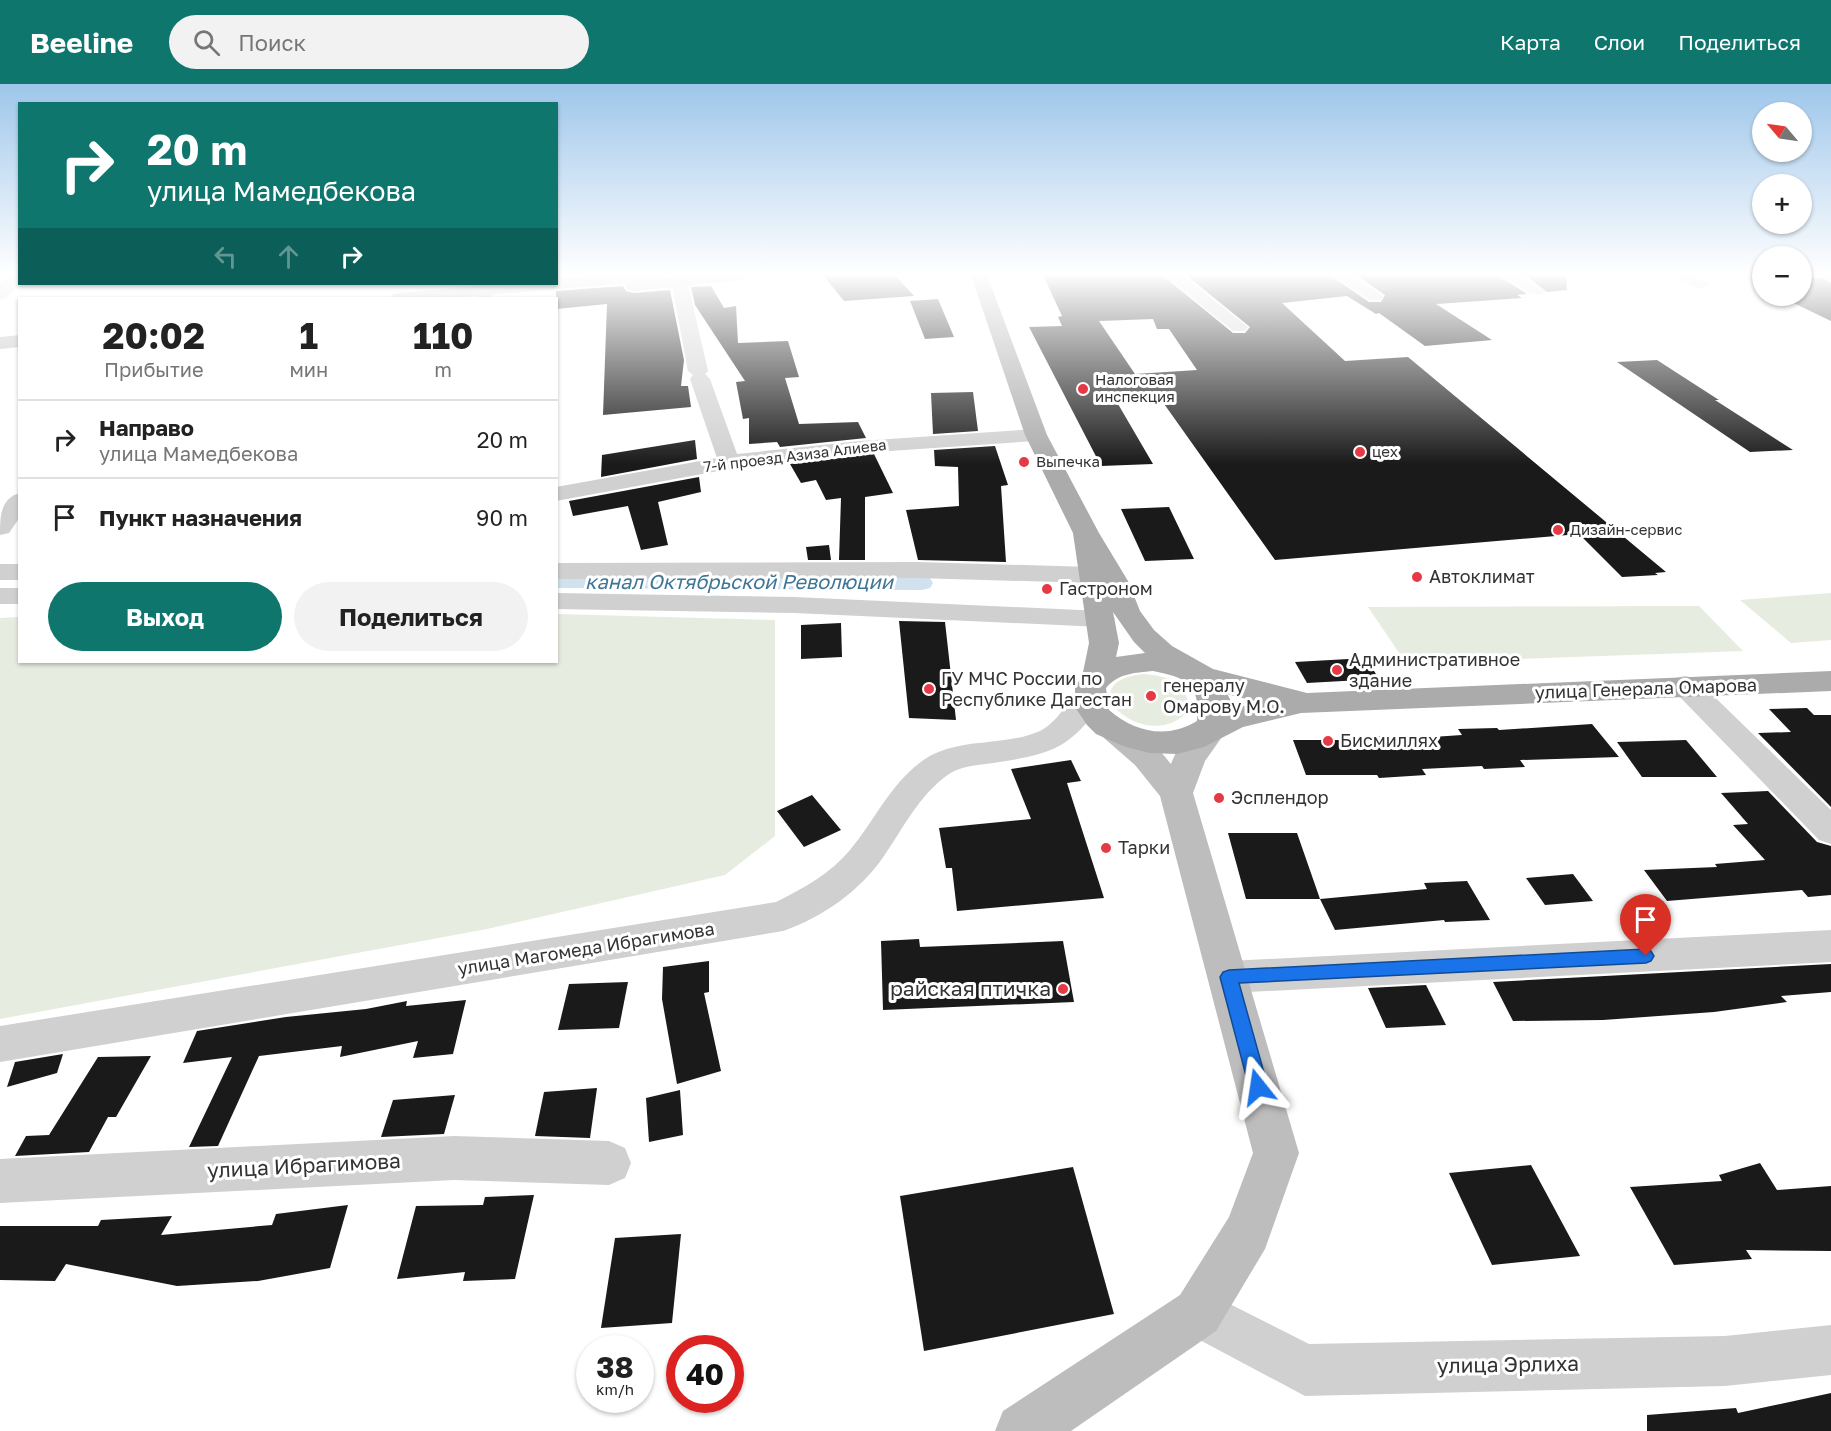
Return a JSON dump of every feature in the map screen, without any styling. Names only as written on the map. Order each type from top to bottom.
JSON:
[{"type":"main road","points":[[1001,338],[1036,435],[1086,533],[1118,588],[1127,612],[1144,636],[1162,654],[1208,686],[1215,697],[1218,714],[1213,727],[1190,758],[1176,793]]},
{"type":"main road","points":[[0,343],[18,341]]},
{"type":"main road","points":[[1023,1431],[1198,1313],[1248,1232],[1276,1153],[1229,977],[1176,793],[1147,757],[1101,719],[1092,707],[1093,687],[1104,643],[1086,533]]},
{"type":"main road","points":[[1093,687],[1117,664],[1136,661],[1159,662],[1191,673]]},
{"type":"main road","name":"улица Генерала Омарова","points":[[1191,673],[1232,686],[1301,700],[1686,686]]},
{"type":"main road","name":"улица Генерала Омарова","points":[[1213,727],[1284,705],[1301,703],[1831,680]]},
{"type":"main road","points":[[1115,730],[1139,740],[1166,744],[1187,741],[1213,727]]},
{"type":"street","points":[[691,338],[699,375],[729,462]]},
{"type":"street","name":"7-й проезд Азиза Алиева","points":[[558,494],[729,462],[860,447],[1036,435]]},
{"type":"street","points":[[0,528],[18,503]]},
{"type":"street","points":[[558,571],[916,570],[1092,575]]},
{"type":"street","points":[[0,572],[18,572]]},
{"type":"street","points":[[0,596],[18,596]]},
{"type":"street","points":[[558,601],[795,605],[1101,620]]},
{"type":"street","points":[[1686,686],[1831,831]]},
{"type":"street","name":"улица Магомеда Ибрагимова","points":[[0,1044],[783,916],[819,897],[852,872],[873,846],[913,785],[925,774],[940,764],[957,758],[1021,747],[1052,738],[1070,724],[1093,687]]},
{"type":"street","points":[[1229,977],[1831,946]]},
{"type":"street","name":"улица Ибрагимова","points":[[0,1180],[454,1158],[609,1162]]},
{"type":"street","name":"улица Эрлиха","points":[[1198,1313],[1305,1370],[1725,1361],[1831,1350]]},
{"type":"shaded area","points":[[1831,593],[1831,640],[1791,643],[1740,600]]},
{"type":"shaded area","points":[[1699,606],[1743,651],[1406,663],[1368,607]]},
{"type":"shaded area","points":[[558,614],[775,620],[775,836],[725,875],[487,929],[0,1019],[0,618],[18,617],[18,663],[558,663]]},
{"type":"shaded area","points":[[1144,674],[1169,679],[1181,687],[1188,701],[1189,710],[1172,723],[1153,726],[1135,722],[1121,713],[1112,702],[1111,690],[1121,680]]},
{"type":"building","points":[[606,338],[680,338],[684,360],[681,386],[688,386],[691,407],[603,415]]},
{"type":"building","points":[[717,338],[738,338],[738,343],[788,341],[799,377],[785,378],[799,424],[858,422],[866,438],[780,447],[777,442],[749,444],[749,418],[743,419],[736,382],[745,381]]},
{"type":"building","name":"цех","points":[[1035,338],[1110,338],[1135,374],[1197,370],[1175,338],[1320,338],[1345,361],[1408,357],[1666,572],[1655,573],[1658,575],[1622,577],[1579,534],[1275,560],[1162,401],[1118,404],[1153,464],[1101,466]]},
{"type":"building","name":"цех","points":[[1414,338],[1489,338],[1492,340],[1425,346]]},
{"type":"building","points":[[1657,360],[1793,450],[1750,452],[1617,362]]},
{"type":"building","points":[[973,392],[978,431],[933,434],[931,393]]},
{"type":"building","points":[[695,440],[697,459],[601,477],[602,455]]},
{"type":"building","points":[[995,446],[1008,485],[1001,486],[1006,562],[918,560],[906,510],[959,506],[958,467],[935,466],[934,450]]},
{"type":"building","points":[[874,454],[893,493],[865,497],[865,560],[839,560],[841,498],[826,500],[816,480],[801,483],[790,464]]},
{"type":"building","points":[[699,477],[701,492],[658,502],[668,545],[641,550],[628,506],[573,516],[569,501]]},
{"type":"building","points":[[1169,507],[1194,559],[1145,561],[1121,509]]},
{"type":"building","points":[[829,545],[831,560],[808,560],[806,547]]},
{"type":"building","name":"ГУ МЧС России по Республике Дагестан","points":[[899,621],[945,622],[956,720],[909,718]]},
{"type":"building","points":[[841,623],[842,657],[801,659],[801,625]]},
{"type":"building","name":"Административное здание","points":[[1366,658],[1379,679],[1307,683],[1295,662]]},
{"type":"building","points":[[1807,708],[1814,715],[1831,715],[1831,807],[1758,733],[1791,732],[1769,709]]},
{"type":"building","points":[[1592,724],[1619,757],[1520,760],[1525,767],[1484,769],[1482,766],[1422,769],[1426,775],[1379,778],[1377,775],[1306,775],[1293,740],[1358,740],[1356,737],[1401,735],[1403,739],[1462,735],[1458,729],[1497,728],[1499,730]]},
{"type":"building","points":[[1686,740],[1717,777],[1642,777],[1617,742]]},
{"type":"building","points":[[1071,760],[1081,781],[1067,783],[1104,898],[957,911],[952,868],[946,868],[939,828],[1031,819],[1011,769]]},
{"type":"building","points":[[1768,791],[1817,842],[1831,846],[1831,895],[1808,897],[1802,890],[1667,901],[1644,870],[1717,867],[1715,864],[1765,860],[1733,825],[1748,824],[1721,793]]},
{"type":"building","points":[[812,795],[841,830],[804,847],[777,811]]},
{"type":"building","points":[[1228,833],[1297,833],[1320,899],[1246,899]]},
{"type":"building","points":[[1573,874],[1593,901],[1545,905],[1526,878]]},
{"type":"building","points":[[1467,881],[1490,920],[1445,922],[1444,920],[1335,930],[1320,899],[1427,889],[1424,883]]},
{"type":"building","points":[[919,939],[920,947],[1063,941],[1074,1002],[883,1010],[881,941]]},
{"type":"building","points":[[709,961],[709,992],[704,993],[721,1071],[677,1084],[662,999],[663,967]]},
{"type":"building","points":[[1831,964],[1831,992],[1781,996],[1787,1002],[1714,1012],[1603,1020],[1513,1021],[1493,982]]},
{"type":"building","points":[[628,982],[619,1028],[558,1030],[569,984]]},
{"type":"building","points":[[1426,985],[1446,1025],[1386,1028],[1368,988]]},
{"type":"building","points":[[466,1000],[453,1054],[413,1058],[418,1041],[340,1057],[342,1046],[259,1056],[218,1146],[189,1147],[232,1057],[183,1063],[197,1031],[286,1017],[366,1009],[407,1001],[406,1006]]},
{"type":"building","points":[[63,1054],[57,1073],[7,1087],[15,1062]]},
{"type":"building","points":[[151,1056],[116,1117],[108,1117],[89,1152],[15,1156],[26,1136],[49,1135],[98,1057]]},
{"type":"building","points":[[597,1088],[590,1138],[535,1136],[544,1092]]},
{"type":"building","points":[[680,1090],[683,1135],[649,1142],[646,1098]]},
{"type":"building","points":[[455,1095],[444,1134],[381,1137],[393,1100]]},
{"type":"building","points":[[1760,1163],[1777,1190],[1831,1186],[1831,1251],[1746,1250],[1752,1259],[1674,1265],[1630,1187],[1722,1181],[1719,1175]]},
{"type":"building","points":[[1531,1165],[1580,1256],[1492,1265],[1449,1173]]},
{"type":"building","points":[[1073,1167],[1114,1314],[924,1351],[900,1196]]},
{"type":"building","points":[[534,1195],[515,1279],[463,1281],[465,1272],[397,1279],[416,1206],[483,1205],[485,1197]]},
{"type":"building","points":[[348,1205],[330,1268],[258,1281],[177,1286],[66,1264],[55,1281],[0,1280],[0,1226],[98,1226],[101,1220],[172,1216],[161,1235],[272,1225],[276,1214]]},
{"type":"building","points":[[681,1234],[672,1323],[601,1328],[615,1238]]},
{"type":"building","points":[[1831,1393],[1831,1431],[1647,1431],[1647,1415],[1736,1408],[1738,1413]]},
{"type":"waterway","name":"канал Октябрьской Революции","points":[[558,581],[922,583]]},
{"type":"place","name":"Налоговая инспекция","points":[[1083,389]]},
{"type":"place","name":"цех","points":[[1360,452]]},
{"type":"place","name":"Выпечка","points":[[1024,462]]},
{"type":"place","name":"Дизайн-сервис","points":[[1558,530]]},
{"type":"place","name":"Автоклимат","points":[[1417,577]]},
{"type":"place","name":"Гастроном","points":[[1047,589]]},
{"type":"place","name":"Административное здание","points":[[1337,670]]},
{"type":"place","name":"ГУ МЧС России по Республике Дагестан","points":[[929,689]]},
{"type":"place","name":"генералу Омарову М.О.","points":[[1151,696]]},
{"type":"place","name":"Бисмиллях","points":[[1328,741]]},
{"type":"place","name":"Эсплендор","points":[[1219,798]]},
{"type":"place","name":"Тарки","points":[[1106,848]]},
{"type":"place","name":"райская птичка","points":[[1063,989]]},
{"type":"route","points":[[1258,1087],[1229,977],[1646,956]]}]
